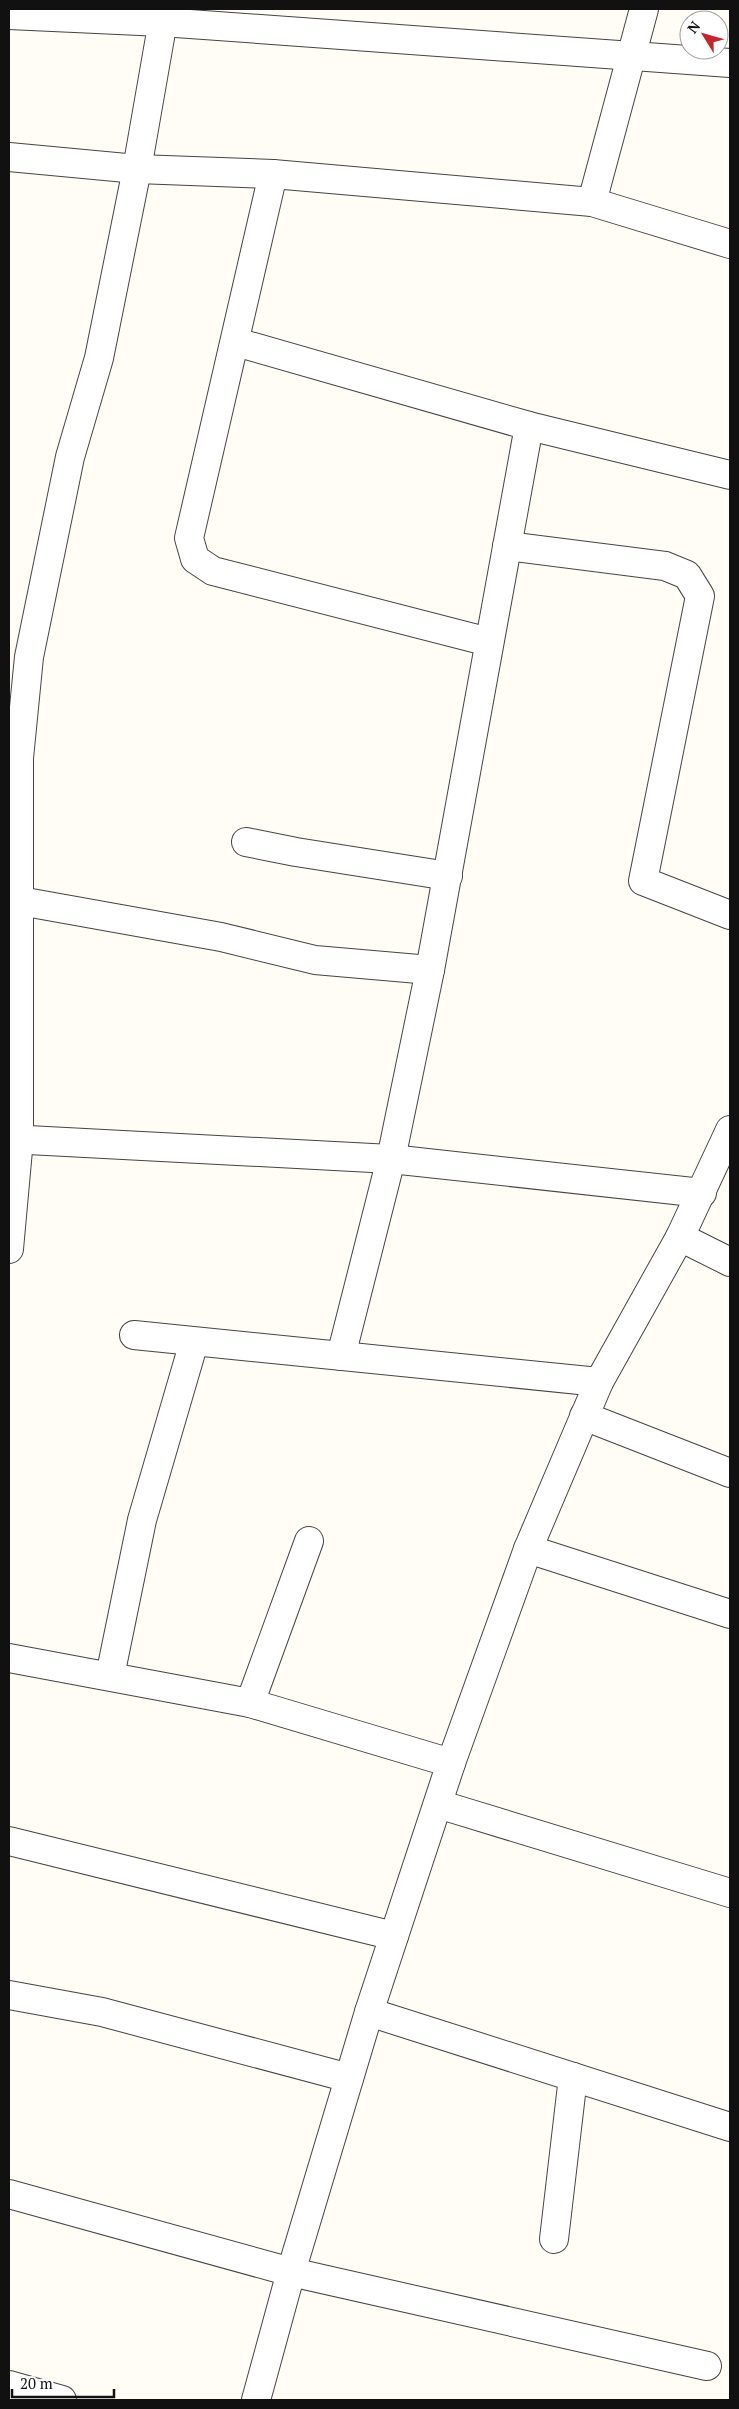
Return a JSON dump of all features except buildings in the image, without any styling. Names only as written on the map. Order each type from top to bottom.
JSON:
[{"type":"street","points":[[592,202],[644,9]]},
{"type":"street","points":[[9,15],[163,15],[730,63]]},
{"type":"street","points":[[9,1249],[14,1139],[20,901],[14,757],[29,657],[70,457],[99,358],[137,169],[163,15]]},
{"type":"street","points":[[9,157],[137,169],[273,174],[592,202],[730,244]]},
{"type":"street","points":[[273,174],[236,342],[189,538],[195,559],[212,571],[489,642]]},
{"type":"street","points":[[236,342],[529,426],[730,475]]},
{"type":"street","points":[[341,1356],[391,1159],[430,970],[529,426]]},
{"type":"street","points":[[506,546],[665,566],[687,574],[700,596],[644,881],[730,915]]},
{"type":"street","points":[[246,842],[296,852],[448,876]]},
{"type":"street","points":[[20,901],[221,938],[315,960],[430,970]]},
{"type":"street","points":[[256,2400],[291,2272],[369,2012],[438,1804],[528,1549],[598,1382],[680,1237],[730,1130]]},
{"type":"street","points":[[14,1139],[391,1159],[702,1193]]},
{"type":"street","points":[[680,1237],[730,1262]]},
{"type":"street","points":[[134,1335],[598,1382]]},
{"type":"street","points":[[110,1676],[142,1520],[194,1342]]},
{"type":"street","points":[[584,1416],[730,1472]]},
{"type":"street","points":[[250,1703],[309,1541]]},
{"type":"street","points":[[528,1549],[730,1614]]},
{"type":"street","points":[[9,1658],[250,1703],[452,1764]]},
{"type":"street","points":[[438,1804],[730,1893]]},
{"type":"street","points":[[9,1841],[394,1936]]},
{"type":"street","points":[[9,1995],[102,2012],[349,2078]]},
{"type":"street","points":[[369,2012],[730,2127]]},
{"type":"street","points":[[554,2239],[573,2077]]},
{"type":"street","points":[[9,2194],[291,2272],[707,2366]]},
{"type":"street","points":[[9,2385],[48,2398]]}]
